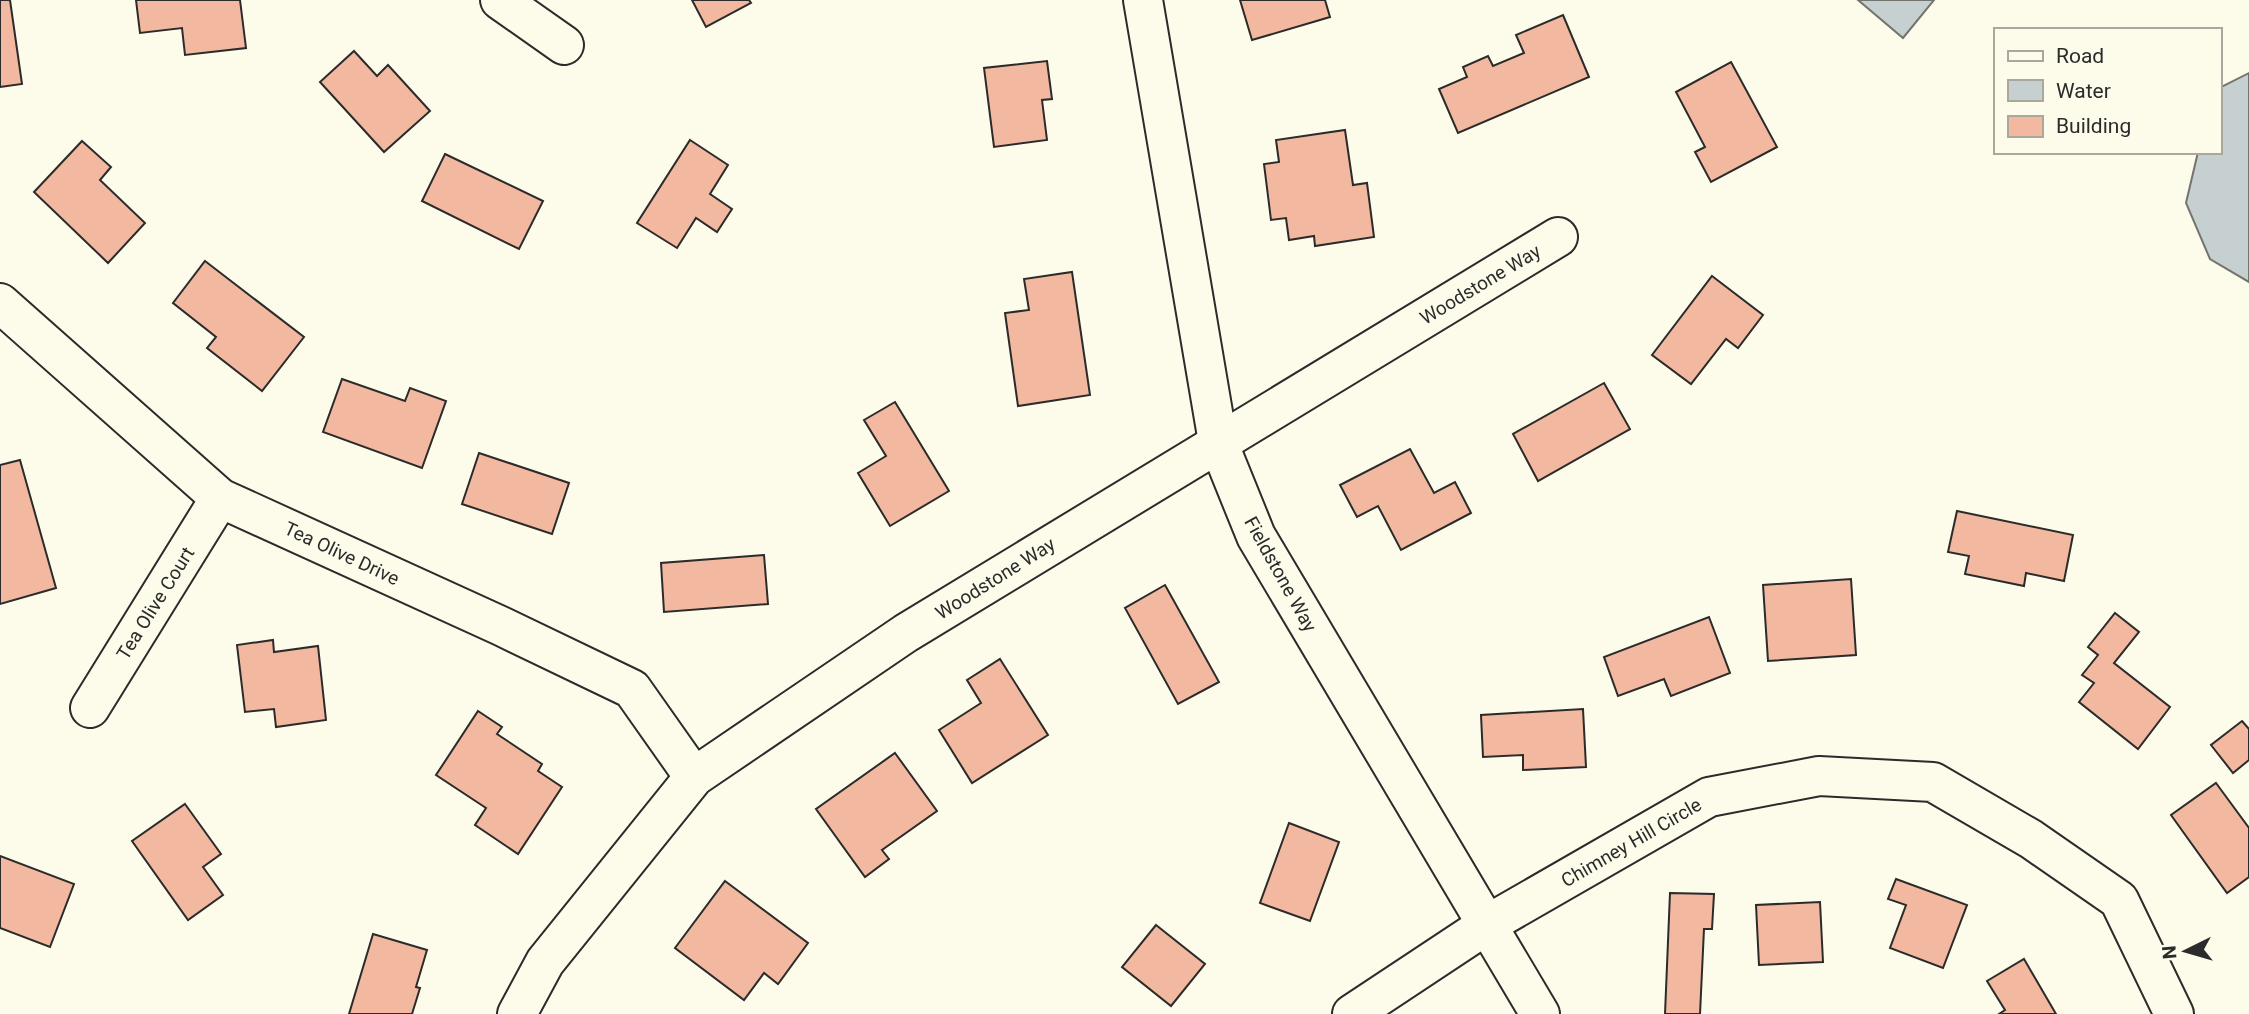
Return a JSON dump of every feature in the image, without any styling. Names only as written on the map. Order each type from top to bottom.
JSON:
[{"type":"street","points":[[500,0],[564,45]]},
{"type":"street","name":"Fieldstone Way","points":[[1143,0],[1218,442],[1256,536],[1540,1014]]},
{"type":"street","name":"Woodstone Way","points":[[517,1014],[545,962],[694,777],[906,633],[1558,237]]},
{"type":"street","name":"Tea Olive Drive","points":[[0,303],[220,498],[632,689],[694,777]]},
{"type":"street","name":"Tea Olive Court","points":[[90,708],[220,498]]},
{"type":"street","name":"Chimney Hill Circle","points":[[1352,1014],[1488,924],[1709,797],[1819,776],[1933,782],[2031,839],[2119,900],[2174,1014]]},
{"type":"water","points":[[1858,0],[1934,0],[1903,38]]},
{"type":"water","points":[[2249,73],[2249,282],[2210,259],[2186,203],[2198,154],[2221,154],[2221,87]]},
{"type":"building","points":[[0,0],[10,0],[22,84],[0,87]]},
{"type":"building","points":[[136,0],[240,0],[246,48],[185,55],[182,28],[140,33]]},
{"type":"building","points":[[692,0],[749,0],[751,3],[706,27]]},
{"type":"building","points":[[1240,0],[1325,0],[1330,17],[1252,40]]},
{"type":"building","points":[[1563,15],[1589,77],[1458,133],[1439,89],[1467,77],[1463,67],[1488,56],[1493,66],[1524,53],[1516,35]]},
{"type":"building","points":[[354,51],[377,76],[388,65],[430,111],[384,152],[320,82]]},
{"type":"building","points":[[1047,61],[1052,99],[1042,100],[1047,140],[994,147],[984,68]]},
{"type":"building","points":[[1731,62],[1777,147],[1711,182],[1695,152],[1705,147],[1676,92]]},
{"type":"building","points":[[1345,130],[1353,185],[1367,183],[1374,237],[1315,246],[1314,236],[1289,240],[1286,218],[1271,220],[1264,164],[1279,162],[1276,140]]},
{"type":"building","points":[[690,140],[728,165],[710,194],[732,209],[717,232],[696,218],[677,248],[637,223]]},
{"type":"building","points":[[82,141],[111,167],[100,180],[145,223],[108,263],[34,192]]},
{"type":"building","points":[[445,154],[543,201],[519,249],[422,201]]},
{"type":"building","points":[[205,261],[304,337],[262,391],[207,348],[216,337],[173,303]]},
{"type":"building","points":[[1072,272],[1090,395],[1018,406],[1005,313],[1029,310],[1024,279]]},
{"type":"building","points":[[1712,276],[1763,315],[1738,348],[1726,339],[1691,384],[1652,355]]},
{"type":"building","points":[[342,379],[405,401],[410,388],[446,401],[422,468],[323,432]]},
{"type":"building","points":[[1604,383],[1630,429],[1538,481],[1513,434]]},
{"type":"building","points":[[895,402],[949,491],[890,526],[858,473],[886,456],[864,420]]},
{"type":"building","points":[[1410,449],[1434,493],[1455,482],[1471,513],[1401,550],[1378,506],[1357,517],[1340,485]]},
{"type":"building","points":[[479,453],[569,483],[552,534],[462,504]]},
{"type":"building","points":[[20,460],[56,588],[0,604],[0,465]]},
{"type":"building","points":[[1957,511],[2073,535],[2064,581],[2026,573],[2024,586],[1965,574],[1969,556],[1948,552]]},
{"type":"building","points":[[764,555],[768,604],[664,612],[661,563]]},
{"type":"building","points":[[1851,579],[1856,655],[1768,661],[1763,585]]},
{"type":"building","points":[[1165,585],[1219,682],[1178,704],[1125,608]]},
{"type":"building","points":[[2115,613],[2139,632],[2114,663],[2170,707],[2138,749],[2079,702],[2094,683],[2082,675],[2098,655],[2088,647]]},
{"type":"building","points":[[1709,617],[1730,673],[1671,696],[1664,679],[1618,696],[1604,657]]},
{"type":"building","points":[[273,640],[274,652],[318,646],[326,720],[276,727],[274,709],[245,712],[237,645]]},
{"type":"building","points":[[1000,659],[1048,735],[972,783],[939,730],[981,703],[967,680]]},
{"type":"building","points":[[1583,709],[1586,767],[1523,770],[1523,755],[1483,757],[1481,715]]},
{"type":"building","points":[[478,711],[502,727],[497,734],[542,764],[538,771],[562,787],[518,854],[475,825],[486,808],[436,775]]},
{"type":"building","points":[[2242,721],[2249,729],[2249,760],[2233,773],[2211,745]]},
{"type":"building","points":[[895,753],[937,811],[882,850],[889,859],[865,877],[816,809]]},
{"type":"building","points":[[2216,783],[2249,828],[2249,877],[2227,893],[2171,815]]},
{"type":"building","points":[[185,804],[221,854],[203,867],[223,895],[188,920],[132,841]]},
{"type":"building","points":[[1289,823],[1339,842],[1310,921],[1260,903]]},
{"type":"building","points":[[0,856],[74,884],[50,947],[0,928]]},
{"type":"building","points":[[1896,879],[1967,905],[1943,968],[1890,948],[1906,905],[1888,899]]},
{"type":"building","points":[[725,881],[808,943],[778,984],[764,973],[744,1000],[675,948]]},
{"type":"building","points":[[1670,893],[1714,894],[1712,929],[1704,929],[1700,1014],[1665,1014]]},
{"type":"building","points":[[1820,902],[1823,962],[1759,965],[1756,905]]},
{"type":"building","points":[[1156,925],[1205,964],[1171,1006],[1122,967]]},
{"type":"building","points":[[373,934],[427,950],[416,987],[420,988],[412,1014],[349,1014]]},
{"type":"building","points":[[2024,959],[2056,1014],[1999,1014],[2005,1010],[1987,981]]}]
